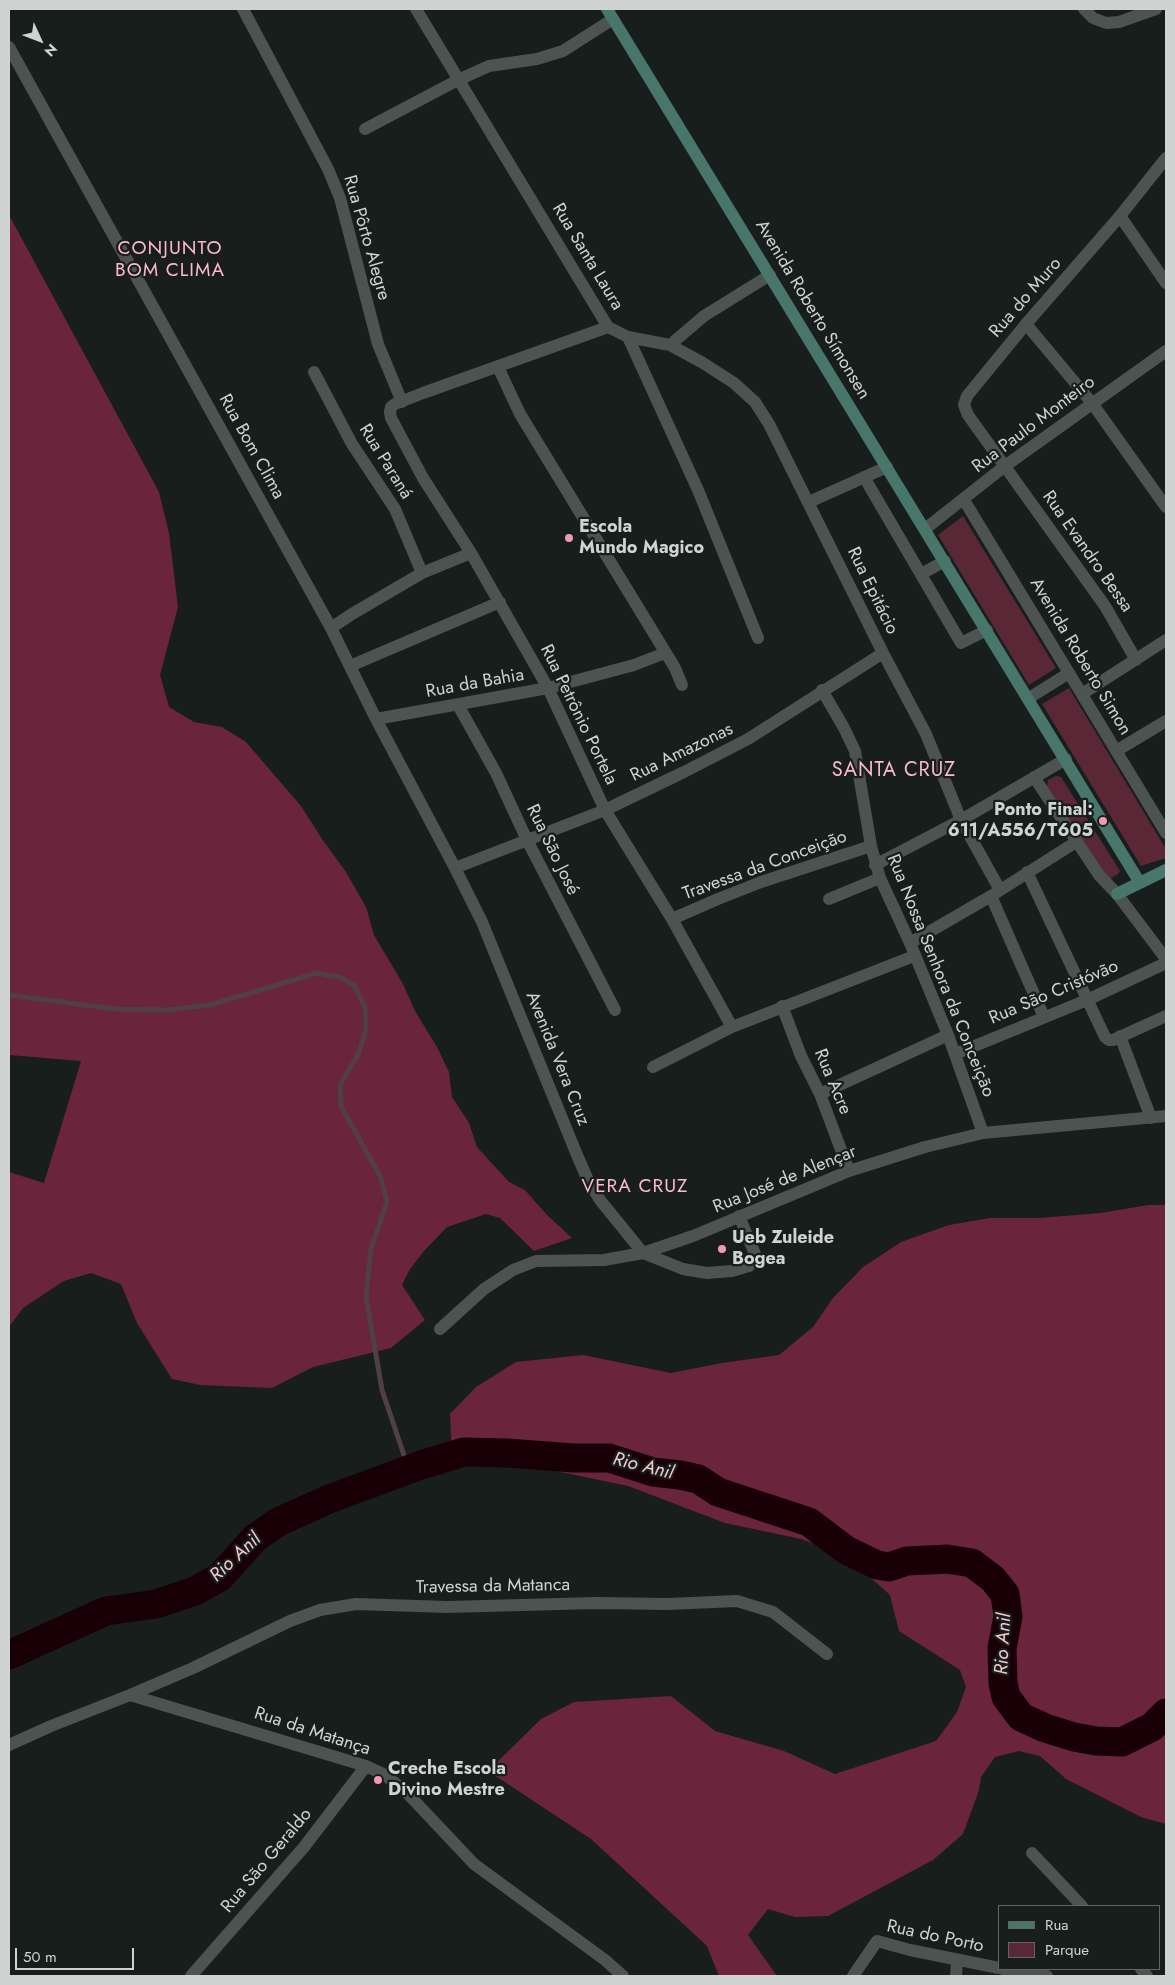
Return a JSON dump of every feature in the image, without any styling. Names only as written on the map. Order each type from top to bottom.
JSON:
[{"type":"street","name":"Rua Pôrto Alegre","points":[[243,9],[328,169],[340,198],[378,344],[402,402]]},
{"type":"street","name":"Rua Santa Laura","points":[[416,9],[608,327],[628,337],[670,345]]},
{"type":"street","points":[[1084,9],[1093,18],[1106,23],[1119,22],[1156,9]]},
{"type":"street","points":[[364,129],[489,66],[537,59],[563,51],[610,14]]},
{"type":"street","name":"Avenida Roberto Símonsen","points":[[610,14],[1029,698],[1140,883]]},
{"type":"street","name":"Rua Bom Clima","points":[[9,47],[331,628],[376,719],[455,868]]},
{"type":"street","name":"Rua do Muro","points":[[1005,466],[964,410],[967,396],[1026,324],[1120,216],[1166,158]]},
{"type":"street","points":[[1120,216],[1166,283]]},
{"type":"street","points":[[670,345],[704,316],[770,275]]},
{"type":"street","points":[[1026,324],[1092,403],[1166,507]]},
{"type":"street","points":[[402,402],[447,384],[608,327]]},
{"type":"street","points":[[628,337],[698,490],[758,638]]},
{"type":"street","name":"Rua Epitácio","points":[[670,345],[703,362],[734,383],[755,402],[770,424],[883,653],[926,734],[961,820],[996,893],[1044,1017]]},
{"type":"street","name":"Rua Paulo Monteiro","points":[[926,530],[1005,466],[1166,351]]},
{"type":"street","points":[[498,367],[520,414],[675,668],[682,685]]},
{"type":"street","name":"Rua Paraná","points":[[314,372],[352,444],[395,509],[422,574]]},
{"type":"street","name":"Rua Petrônio Portela","points":[[402,402],[391,407],[391,418],[423,478],[500,602],[548,688],[605,810],[672,919],[732,1027]]},
{"type":"street","name":"Rua Evandro Bessa","points":[[1005,466],[1106,606],[1136,660]]},
{"type":"street","points":[[809,502],[887,467]]},
{"type":"street","points":[[864,477],[961,644],[987,630]]},
{"type":"street","name":"Avenida Roberto Simon","points":[[964,500],[1166,833]]},
{"type":"street","points":[[331,628],[422,574],[471,553]]},
{"type":"street","points":[[921,574],[945,561]]},
{"type":"street","points":[[350,666],[500,602]]},
{"type":"street","points":[[1082,694],[1166,640]]},
{"type":"street","name":"Rua da Bahia","points":[[376,719],[548,688],[634,666],[665,653]]},
{"type":"street","name":"Rua Amazonas","points":[[455,868],[605,810],[748,739],[822,690],[883,653]]},
{"type":"street","points":[[1029,698],[1069,673]]},
{"type":"street","name":"Rua Nossa Senhora da Conceição","points":[[822,690],[844,728],[854,751],[871,846],[880,878],[910,943],[948,1034],[983,1133]]},
{"type":"street","name":"Rua São José","points":[[458,704],[496,773],[527,840],[615,1010]]},
{"type":"street","points":[[1116,751],[1166,721]]},
{"type":"street","points":[[876,865],[961,820],[1066,759]]},
{"type":"street","points":[[1034,777],[1099,875],[1117,894],[1166,959]]},
{"type":"street","points":[[910,943],[996,893],[1076,842]]},
{"type":"street","name":"Travessa da Conceição","points":[[672,919],[761,882],[871,846]]},
{"type":"street","name":"Avenida Vera Cruz","points":[[455,868],[482,922],[587,1178],[600,1200],[643,1253]]},
{"type":"street","points":[[1117,894],[1166,870]]},
{"type":"street","points":[[1027,872],[1105,1037],[1109,1040],[1166,1016]]},
{"type":"street","points":[[829,900],[880,878]]},
{"type":"street","points":[[653,1067],[732,1027],[914,956]]},
{"type":"street","name":"Rua São Cristóvão","points":[[955,1054],[1087,1000],[1166,963]]},
{"type":"street","name":"Rua Acre","points":[[782,1006],[801,1056],[820,1094],[849,1171]]},
{"type":"street","points":[[820,1094],[948,1034]]},
{"type":"street","points":[[1120,1036],[1151,1118]]},
{"type":"street","name":"Rua José de Alençar","points":[[440,1329],[484,1289],[513,1270],[536,1261],[604,1260],[643,1253],[693,1236],[849,1171],[925,1147],[983,1133],[1166,1116]]},
{"type":"street","points":[[643,1253],[683,1269],[708,1273],[732,1271],[749,1266],[754,1262],[755,1254],[739,1216]]},
{"type":"street","name":"Travessa da Matanca","points":[[130,1695],[193,1668],[290,1621],[320,1610],[356,1604],[447,1607],[596,1603],[668,1604],[737,1601],[772,1612],[827,1654]]},
{"type":"street","points":[[9,1745],[51,1726],[130,1695]]},
{"type":"street","name":"Rua da Matança","points":[[130,1695],[366,1766],[385,1775],[407,1793],[474,1864],[606,1960],[623,1976]]},
{"type":"street","name":"Rua São Geraldo","points":[[191,1976],[304,1847],[366,1766]]},
{"type":"street","points":[[1032,1853],[1081,1905]]},
{"type":"street","name":"Rua do Porto","points":[[853,1976],[877,1941],[957,1961],[998,1968]]},
{"type":"street","points":[[956,1976],[957,1961]]},
{"type":"street","name":"Rua do Porto","points":[[1009,1970],[1047,1976]]},
{"type":"green space","points":[[963,516],[1056,668],[1029,685],[938,535]]},
{"type":"green space","points":[[1069,688],[1166,849],[1166,858],[1141,866],[1042,704]]},
{"type":"green space","points":[[1056,776],[1061,777],[1120,871],[1110,879],[1105,877],[1047,786],[1048,780]]},
{"type":"shaded area","points":[[9,215],[159,492],[169,533],[178,607],[160,675],[169,707],[194,722],[222,727],[246,742],[301,806],[346,872],[366,907],[374,935],[403,984],[415,1011],[437,1047],[449,1072],[452,1097],[469,1123],[477,1147],[509,1182],[525,1190],[547,1215],[572,1238],[534,1251],[500,1218],[486,1214],[447,1227],[410,1269],[402,1285],[425,1320],[391,1348],[313,1367],[272,1388],[200,1385],[172,1379],[137,1323],[121,1284],[91,1273],[64,1281],[23,1308],[9,1327],[9,1172],[44,1183],[81,1061],[9,1055]]},
{"type":"shaded area","points":[[1148,1205],[1166,1205],[1166,1824],[1141,1817],[1066,1779],[1040,1756],[1019,1751],[995,1757],[981,1777],[979,1790],[963,1834],[933,1860],[828,1916],[795,1917],[768,1909],[748,1935],[777,1976],[719,1976],[707,1946],[591,1839],[488,1771],[541,1719],[574,1702],[671,1696],[715,1731],[784,1751],[835,1774],[936,1741],[957,1712],[966,1687],[960,1670],[899,1631],[890,1595],[862,1570],[832,1550],[801,1539],[725,1523],[628,1486],[551,1470],[473,1462],[452,1455],[450,1414],[476,1387],[516,1362],[583,1355],[671,1373],[779,1355],[813,1327],[833,1298],[863,1267],[901,1242],[949,1225],[990,1218],[1039,1218],[1101,1213]]},
{"type":"waterway","points":[[9,995],[115,1009],[166,1010],[210,1005],[317,973],[339,977],[354,985],[365,1007],[366,1029],[358,1055],[340,1085],[341,1106],[381,1178],[387,1202],[371,1249],[366,1296],[382,1390],[409,1470]]},
{"type":"waterway","name":"Rio Anil","points":[[9,1655],[106,1611],[156,1604],[195,1591],[220,1577],[255,1538],[278,1522],[329,1499],[421,1465],[464,1452],[609,1458],[653,1472],[698,1479],[718,1492],[809,1522],[846,1550],[877,1565],[889,1567],[907,1561],[947,1559],[972,1563],[993,1579],[1005,1594],[1008,1616],[1002,1648],[1003,1683],[1006,1697],[1021,1717],[1045,1728],[1074,1737],[1096,1741],[1122,1742],[1152,1727],[1166,1713]]},
{"type":"place","name":"Escola Mundo Magico","points":[[569,538]]},
{"type":"place","name":"Ponto Final: 611/A556/T605","points":[[1103,821]]},
{"type":"place","name":"Ueb Zuleide Bogea","points":[[722,1249]]},
{"type":"place","name":"Creche Escola Divino Mestre","points":[[378,1780]]},
{"type":"district","name":"CONJUNTO BOM CLIMA","points":[[170,260]]},
{"type":"district","name":"SANTA CRUZ","points":[[894,771]]},
{"type":"district","name":"VERA CRUZ","points":[[635,1187]]}]
